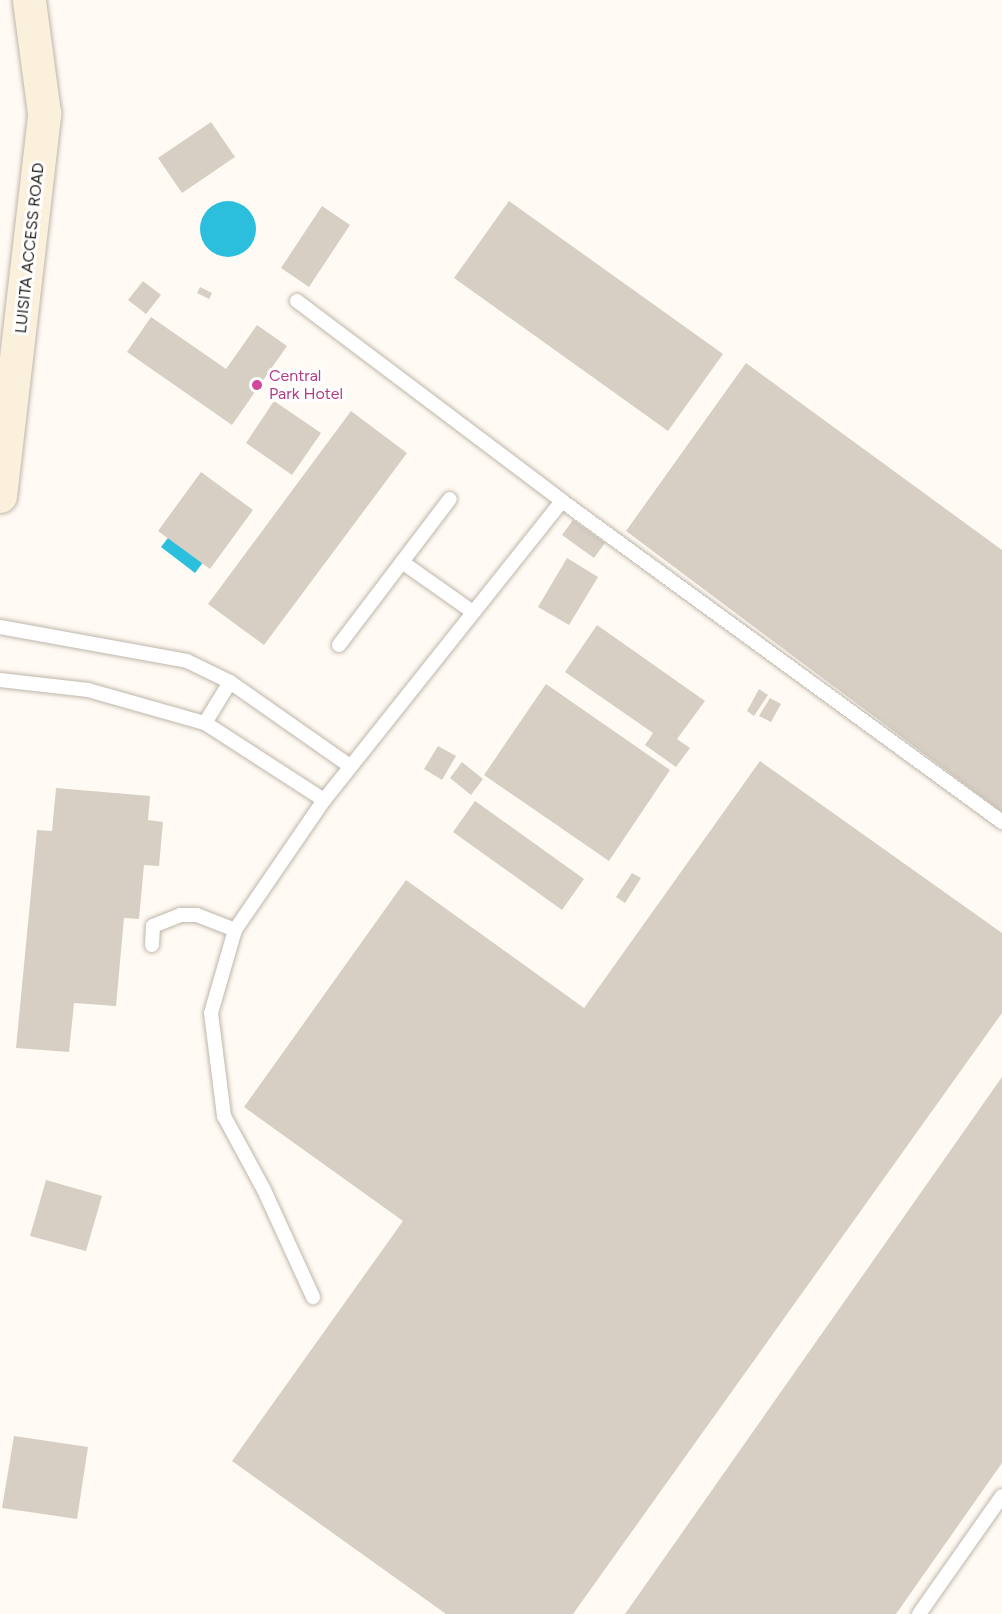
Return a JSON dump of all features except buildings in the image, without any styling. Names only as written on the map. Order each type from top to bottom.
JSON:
[{"type":"main road","name":"LUISITA ACCESS ROAD","points":[[0,496],[44,113],[29,0]]},
{"type":"lane","points":[[297,301],[562,501],[1002,822]]},
{"type":"lane","points":[[339,645],[450,499]]},
{"type":"lane","points":[[313,1297],[224,1116],[211,1013],[235,930],[324,800],[562,501]]},
{"type":"lane","points":[[402,562],[473,612]]},
{"type":"lane","points":[[0,627],[187,661],[230,682],[350,766]]},
{"type":"lane","points":[[0,680],[88,690],[205,723],[324,800]]},
{"type":"lane","points":[[205,723],[230,682]]},
{"type":"lane","points":[[152,945],[153,926],[180,915],[197,915],[235,930]]},
{"type":"lane","points":[[919,1614],[1002,1496]]},
{"type":"water","points":[[222,201],[234,201],[244,205],[252,213],[256,229],[252,245],[244,253],[234,257],[222,257],[212,253],[204,245],[200,235],[200,223],[204,213],[212,205]]},
{"type":"water","points":[[200,496],[234,521],[195,573],[161,547]]},
{"type":"place","name":"Central Park Hotel","points":[[257,385]]}]
